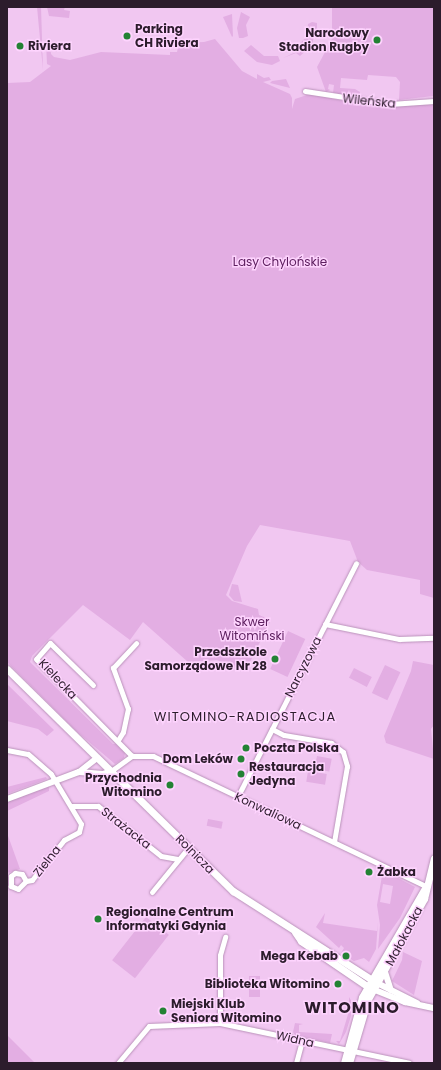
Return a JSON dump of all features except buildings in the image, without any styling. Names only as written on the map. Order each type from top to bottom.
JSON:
[{"type":"main road","points":[[7,669],[97,758]]},
{"type":"main road","name":"Rolnicza","points":[[97,758],[240,897],[374,981]]},
{"type":"main road","name":"Małokacka","points":[[374,981],[385,972],[411,926],[424,899],[434,858]]},
{"type":"main road","name":"Małokacka","points":[[374,981],[426,886]]},
{"type":"main road","name":"Rolnicza","points":[[295,932],[301,941],[370,988]]},
{"type":"main road","points":[[349,1063],[358,1009],[374,981]]},
{"type":"main road","points":[[344,1063],[350,1051]]},
{"type":"street","name":"Wileńska","points":[[305,91],[390,104],[434,101]]},
{"type":"street","name":"Narcyzowa","points":[[238,796],[356,564]]},
{"type":"street","name":"Narcyzowa","points":[[325,624],[399,639],[434,638]]},
{"type":"street","name":"Kielecka","points":[[94,686],[50,643],[36,659],[118,740],[132,756]]},
{"type":"street","points":[[118,740],[126,726],[128,705],[113,668],[136,643]]},
{"type":"street","points":[[272,729],[284,735],[331,743],[343,752],[347,766],[334,842]]},
{"type":"street","name":"Zielna","points":[[7,750],[28,754],[51,774],[72,806],[81,824],[79,832],[64,840],[32,880],[26,881]]},
{"type":"street","points":[[79,772],[103,774],[111,771],[132,756]]},
{"type":"street","name":"Konwaliowa","points":[[132,756],[153,756],[426,886]]},
{"type":"street","points":[[7,799],[79,772],[97,758]]},
{"type":"street","name":"Strażacka","points":[[72,806],[98,806],[161,856],[178,859]]},
{"type":"street","points":[[152,892],[189,847]]},
{"type":"street","points":[[220,1023],[220,955],[225,937]]},
{"type":"street","points":[[385,972],[391,990]]},
{"type":"street","points":[[374,981],[422,1005]]},
{"type":"street","points":[[370,988],[434,1008]]},
{"type":"street","name":"Widna","points":[[118,1063],[149,1026],[220,1023],[409,1063]]},
{"type":"street","points":[[296,1063],[302,1040]]},
{"type":"green space","points":[[37,7],[41,7],[43,70]]},
{"type":"green space","points":[[47,7],[65,7],[64,10],[70,11],[69,18],[49,16]]},
{"type":"green space","name":"Narodowy Stadion Rugby","points":[[332,7],[434,7],[433,96],[399,100],[400,82],[396,77],[368,75],[367,80],[341,78],[340,88],[355,89],[360,92],[359,97],[333,93],[334,85],[329,84],[328,89],[330,90],[326,92],[317,67],[332,39]]},
{"type":"green space","points":[[241,12],[250,17],[246,25],[248,36],[239,38],[237,28]]},
{"type":"green space","points":[[232,14],[233,36],[232,37],[223,17]]},
{"type":"green space","points":[[312,22],[317,23],[317,29],[311,46],[300,56],[296,53],[283,58],[296,52],[295,49],[307,36],[308,24]]},
{"type":"green space","name":"Lasy Chylońskie","points":[[215,39],[242,71],[257,79],[257,74],[264,78],[269,77],[271,80],[263,82],[290,94],[292,98],[292,109],[295,99],[310,94],[344,101],[397,106],[434,103],[434,598],[420,594],[420,580],[367,570],[358,562],[350,541],[260,525],[247,546],[226,595],[232,601],[258,609],[259,615],[271,620],[245,672],[217,660],[188,662],[143,622],[130,640],[83,605],[32,656],[30,662],[113,744],[116,744],[125,753],[124,758],[115,764],[75,730],[7,662],[7,83],[30,82],[51,66],[47,64],[46,43],[50,45],[51,54],[54,57],[70,60],[101,52],[170,55],[170,52],[177,52],[179,43],[204,42]]},
{"type":"green space","points":[[251,45],[264,56],[278,56],[280,61],[272,65],[257,62],[244,51]]},
{"type":"green space","points":[[286,79],[290,88],[270,83],[272,81]]},
{"type":"green space","points":[[232,584],[238,585],[242,602],[234,601],[229,595]]},
{"type":"green space","points":[[288,631],[305,639],[287,677],[270,669]]},
{"type":"green space","points":[[413,661],[434,665],[434,725],[431,729],[434,759],[386,743],[384,736],[411,671]]},
{"type":"green space","points":[[385,665],[400,672],[387,700],[372,693]]},
{"type":"green space","points":[[354,668],[372,677],[367,687],[349,678]]},
{"type":"green space","points":[[7,684],[54,730],[47,736],[38,729],[7,721]]},
{"type":"green space","points":[[317,756],[332,759],[329,772],[315,769]]},
{"type":"green space","points":[[308,771],[327,774],[325,785],[306,782]]},
{"type":"green space","points":[[46,777],[47,779],[7,794],[7,787]]},
{"type":"green space","points":[[49,786],[49,791],[7,811],[7,802]]},
{"type":"green space","points":[[208,819],[223,822],[221,829],[207,826]]},
{"type":"green space","points":[[7,833],[20,869],[7,873]]},
{"type":"green space","points":[[383,870],[415,887],[400,918],[378,949],[380,925],[377,905]],"holes":[[[383,884],[393,886],[390,904],[380,902]]]},
{"type":"green space","points":[[325,913],[323,923],[377,931],[378,922],[376,949],[369,962],[364,958],[354,961],[344,955],[341,953],[344,948],[341,945],[339,948],[316,927]]},
{"type":"green space","points":[[146,917],[169,935],[135,978],[112,960]]},
{"type":"green space","points":[[403,952],[422,961],[414,995],[392,981],[402,960]]},
{"type":"green space","points":[[249,976],[260,976],[260,997],[249,997]]},
{"type":"green space","points":[[349,997],[354,1006],[346,1032],[339,1044],[336,1041],[340,1041],[349,1011]]},
{"type":"green space","points":[[295,1023],[303,1024],[299,1025],[299,1032],[332,1034],[330,1043],[295,1035],[293,1032]]},
{"type":"green space","points":[[7,1035],[35,1063],[7,1063]]},
{"type":"place","name":"Parking CH Riviera","points":[[127,36]]},
{"type":"place","name":"Narodowy Stadion Rugby","points":[[377,40]]},
{"type":"place","name":"Riviera","points":[[20,46]]},
{"type":"place","name":"Przedszkole Samorządowe Nr 28","points":[[275,659]]},
{"type":"place","name":"Poczta Polska","points":[[246,748]]},
{"type":"place","name":"Dom Leków","points":[[241,759]]},
{"type":"place","name":"Restauracja Jedyna","points":[[241,774]]},
{"type":"place","name":"Przychodnia Witomino","points":[[170,785]]},
{"type":"place","name":"Żabka","points":[[369,872]]},
{"type":"place","name":"Regionalne Centrum Informatyki Gdynia","points":[[98,919]]},
{"type":"place","name":"Mega Kebab","points":[[346,956]]},
{"type":"place","name":"Biblioteka Witomino","points":[[338,984]]},
{"type":"place","name":"Miejski Klub Seniora Witomino","points":[[163,1011]]},
{"type":"district","name":"WITOMINO-RADIOSTACJA","points":[[245,717]]},
{"type":"district","name":"WITOMINO","points":[[352,1008]]},
{"type":"park label","name":"Skwer Witomiński","points":[[252,629]]}]
